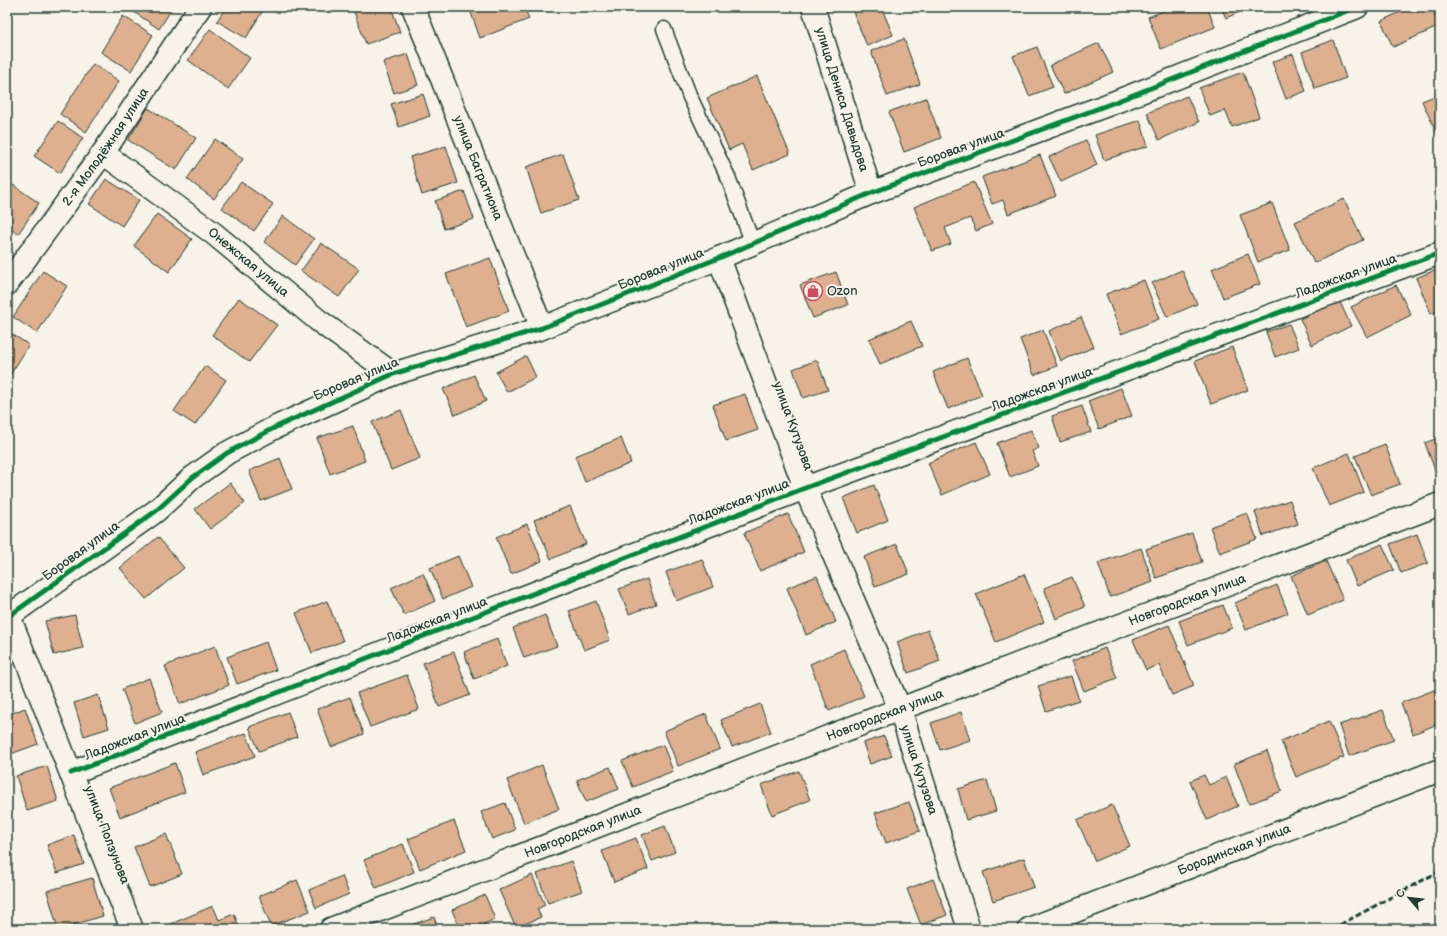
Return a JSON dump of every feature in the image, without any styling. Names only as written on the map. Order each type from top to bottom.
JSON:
[{"type":"street","name":"2-я Молодёжная улица","points":[[7,284],[103,153],[200,7]]},
{"type":"street","name":"улица Багратиона","points":[[413,7],[542,328]]},
{"type":"street","name":"улица Дениса Давыдова","points":[[813,7],[871,193]]},
{"type":"street","name":"Боровая улица","points":[[8,616],[156,511],[192,478],[227,453],[274,428],[393,374],[542,328],[719,258],[871,193],[1110,104],[1357,7]]},
{"type":"street","name":"Онежская улица","points":[[103,153],[213,233],[319,322],[393,374]]},
{"type":"street","name":"Ладожская улица","points":[[71,773],[805,488],[1440,253]]},
{"type":"street","name":"улица Кутузова","points":[[719,258],[805,488],[900,709],[969,929]]},
{"type":"street","name":"Новгородская улица","points":[[331,929],[900,709],[1440,504]]},
{"type":"street","name":"улица Ползунова","points":[[8,616],[132,929]]},
{"type":"street","name":"Бородинская улица","points":[[1029,929],[1440,770]]},
{"type":"lane","points":[[664,29],[690,97],[728,177],[753,244]]},
{"type":"building","points":[[137,7],[173,7],[159,29],[134,12]]},
{"type":"building","points":[[226,7],[265,7],[246,38],[217,21]]},
{"type":"building","points":[[368,7],[391,7],[400,32],[366,44],[354,12]]},
{"type":"building","points":[[469,7],[524,7],[529,19],[480,38]]},
{"type":"building","points":[[851,7],[881,7],[893,35],[867,46]]},
{"type":"building","points":[[1174,7],[1207,7],[1215,27],[1161,49],[1148,17]]},
{"type":"building","points":[[1221,7],[1251,7],[1226,18]]},
{"type":"building","points":[[1411,7],[1431,7],[1440,26],[1393,47],[1381,21]]},
{"type":"building","points":[[123,16],[153,35],[131,71],[101,52]]},
{"type":"building","points":[[210,29],[250,58],[228,89],[188,60]]},
{"type":"building","points":[[904,39],[920,84],[887,96],[871,51]]},
{"type":"building","points":[[1333,40],[1346,78],[1315,89],[1302,52]]},
{"type":"building","points":[[1099,43],[1113,72],[1064,94],[1050,65]]},
{"type":"building","points":[[1037,47],[1053,87],[1029,96],[1013,56]]},
{"type":"building","points":[[408,54],[418,85],[394,93],[383,62]]},
{"type":"building","points":[[1293,54],[1306,91],[1286,99],[1272,62]]},
{"type":"building","points":[[93,64],[119,81],[86,132],[60,114]]},
{"type":"building","points":[[1243,72],[1259,117],[1232,127],[1225,110],[1210,116],[1199,88]]},
{"type":"building","points":[[757,76],[790,154],[753,170],[742,144],[729,150],[707,98]]},
{"type":"building","points":[[423,94],[430,116],[399,127],[391,104]]},
{"type":"building","points":[[1440,94],[1440,138],[1439,138],[1422,101]]},
{"type":"building","points":[[1187,96],[1199,122],[1159,140],[1147,113]]},
{"type":"building","points":[[926,98],[941,138],[904,152],[889,112]]},
{"type":"building","points":[[148,108],[196,138],[176,170],[128,140]]},
{"type":"building","points":[[1140,120],[1148,146],[1104,160],[1095,135]]},
{"type":"building","points":[[58,121],[83,138],[60,173],[34,156]]},
{"type":"building","points":[[215,139],[243,159],[214,199],[187,179]]},
{"type":"building","points":[[1086,140],[1097,165],[1061,182],[1049,157]]},
{"type":"building","points":[[446,146],[458,183],[422,195],[410,157]]},
{"type":"building","points":[[563,154],[579,200],[541,213],[526,167]]},
{"type":"building","points":[[1040,155],[1056,196],[1008,214],[1003,200],[992,204],[982,177]]},
{"type":"building","points":[[106,179],[139,200],[122,226],[89,204]]},
{"type":"building","points":[[7,181],[39,203],[18,234],[7,226]]},
{"type":"building","points":[[241,182],[273,204],[254,231],[222,208]]},
{"type":"building","points":[[974,182],[992,224],[976,231],[970,218],[945,228],[951,244],[932,251],[914,207]]},
{"type":"building","points":[[464,191],[474,219],[444,229],[435,201]]},
{"type":"building","points":[[1344,199],[1363,240],[1314,263],[1295,222]]},
{"type":"building","points":[[1272,203],[1290,250],[1258,262],[1240,215]]},
{"type":"building","points":[[157,214],[192,239],[169,272],[134,246]]},
{"type":"building","points":[[283,216],[314,239],[295,265],[264,242]]},
{"type":"building","points":[[321,243],[359,269],[339,297],[301,271]]},
{"type":"building","points":[[1248,254],[1260,284],[1223,298],[1212,269]]},
{"type":"building","points":[[490,258],[509,311],[466,327],[446,274]]},
{"type":"building","points":[[1440,268],[1440,310],[1431,314],[1416,278]]},
{"type":"building","points":[[1182,270],[1197,304],[1167,317],[1152,283]]},
{"type":"building","points":[[43,271],[67,286],[37,333],[13,317]]},
{"type":"building","points":[[836,272],[848,305],[813,318],[800,285]]},
{"type":"building","points":[[1144,280],[1159,319],[1121,334],[1106,294]]},
{"type":"building","points":[[1396,285],[1411,315],[1367,337],[1351,307]]},
{"type":"building","points":[[239,298],[277,325],[249,362],[212,335]]},
{"type":"building","points":[[1339,300],[1351,326],[1312,345],[1300,319]]},
{"type":"building","points":[[1081,317],[1094,347],[1061,361],[1049,331]]},
{"type":"building","points":[[911,321],[922,346],[880,364],[869,339]]},
{"type":"building","points":[[1289,324],[1299,348],[1275,357],[1266,332]]},
{"type":"building","points":[[1043,330],[1057,366],[1034,375],[1020,339]]},
{"type":"building","points":[[7,331],[29,345],[7,380]]},
{"type":"building","points":[[1232,347],[1248,390],[1211,404],[1195,361]]},
{"type":"building","points":[[526,356],[536,377],[507,392],[496,372]]},
{"type":"building","points":[[967,358],[982,395],[948,409],[933,372]]},
{"type":"building","points":[[817,360],[828,390],[803,398],[793,369]]},
{"type":"building","points":[[205,366],[226,380],[195,425],[174,411]]},
{"type":"building","points":[[474,375],[486,401],[455,415],[443,389]]},
{"type":"building","points":[[1121,388],[1132,416],[1099,429],[1088,401]]},
{"type":"building","points":[[745,394],[758,430],[726,441],[713,405]]},
{"type":"building","points":[[1082,406],[1091,432],[1060,442],[1052,416]]},
{"type":"building","points":[[401,410],[420,458],[391,470],[372,422]]},
{"type":"building","points":[[353,426],[365,461],[330,474],[317,438]]},
{"type":"building","points":[[1031,430],[1039,448],[1032,451],[1038,466],[1010,477],[997,443]]},
{"type":"building","points":[[1440,437],[1440,471],[1436,473],[1425,443]]},
{"type":"building","points":[[621,438],[631,463],[585,482],[575,456]]},
{"type":"building","points":[[976,442],[990,474],[942,495],[928,463]]},
{"type":"building","points":[[1385,444],[1400,484],[1371,495],[1355,456]]},
{"type":"building","points":[[1349,453],[1364,492],[1329,506],[1313,468]]},
{"type":"building","points":[[280,458],[292,489],[261,501],[249,471]]},
{"type":"building","points":[[230,483],[245,503],[210,529],[195,509]]},
{"type":"building","points":[[874,485],[888,520],[857,533],[843,498]]},
{"type":"building","points":[[1290,500],[1298,524],[1263,536],[1255,512]]},
{"type":"building","points":[[570,506],[586,544],[551,559],[534,520]]},
{"type":"building","points":[[1247,513],[1257,539],[1220,553],[1210,527]]},
{"type":"building","points":[[788,514],[804,552],[760,571],[744,533]]},
{"type":"building","points":[[527,524],[542,561],[511,574],[496,537]]},
{"type":"building","points":[[1192,533],[1202,562],[1156,578],[1146,549]]},
{"type":"building","points":[[1417,534],[1428,563],[1401,573],[1390,544]]},
{"type":"building","points":[[158,537],[184,568],[146,599],[120,568]]},
{"type":"building","points":[[897,544],[909,574],[875,587],[864,557]]},
{"type":"building","points":[[1382,544],[1394,570],[1357,586],[1346,560]]},
{"type":"building","points":[[1141,548],[1153,582],[1110,597],[1098,563]]},
{"type":"building","points":[[458,556],[471,587],[443,599],[430,568]]},
{"type":"building","points":[[702,559],[713,587],[676,601],[666,572]]},
{"type":"building","points":[[1326,561],[1343,600],[1308,615],[1291,576]]},
{"type":"building","points":[[423,573],[435,601],[404,615],[391,588]]},
{"type":"building","points":[[1024,574],[1044,622],[996,642],[976,594]]},
{"type":"building","points":[[817,576],[836,622],[806,635],[787,588]]},
{"type":"building","points":[[1072,577],[1085,607],[1056,619],[1044,588]]},
{"type":"building","points":[[647,579],[656,604],[629,614],[619,589]]},
{"type":"building","points":[[1277,585],[1288,613],[1246,630],[1235,603]]},
{"type":"building","points":[[327,601],[343,641],[312,653],[296,613]]},
{"type":"building","points":[[596,601],[610,640],[584,650],[569,611]]},
{"type":"building","points":[[1223,605],[1232,628],[1188,645],[1179,621]]},
{"type":"building","points":[[75,615],[83,648],[54,655],[45,621]]},
{"type":"building","points":[[545,615],[557,646],[524,658],[513,628]]},
{"type":"building","points":[[1169,625],[1194,686],[1172,695],[1159,665],[1146,670],[1133,640]]},
{"type":"building","points":[[928,630],[940,661],[908,673],[897,642]]},
{"type":"building","points":[[497,639],[507,666],[474,679],[464,652]]},
{"type":"building","points":[[266,642],[276,670],[237,684],[227,657]]},
{"type":"building","points":[[215,646],[229,685],[180,704],[165,666]]},
{"type":"building","points":[[1105,648],[1117,678],[1084,691],[1072,661]]},
{"type":"building","points":[[844,649],[864,696],[829,711],[810,664]]},
{"type":"building","points":[[454,652],[470,695],[439,707],[423,663]]},
{"type":"building","points":[[7,666],[12,680],[7,681]]},
{"type":"building","points":[[407,675],[419,709],[370,727],[357,693]]},
{"type":"building","points":[[1071,676],[1079,700],[1046,711],[1038,686]]},
{"type":"building","points":[[149,678],[162,712],[135,723],[122,689]]},
{"type":"building","points":[[1434,690],[1440,706],[1440,723],[1413,734],[1401,703]]},
{"type":"building","points":[[98,695],[109,728],[84,736],[74,703]]},
{"type":"building","points":[[350,697],[364,734],[331,747],[317,709]]},
{"type":"building","points":[[760,704],[771,732],[732,747],[721,720]]},
{"type":"building","points":[[25,708],[38,744],[8,755],[7,715]]},
{"type":"building","points":[[1383,710],[1394,740],[1349,756],[1339,725]]},
{"type":"building","points":[[288,712],[297,737],[259,751],[249,727]]},
{"type":"building","points":[[961,712],[970,740],[940,750],[931,723]]},
{"type":"building","points":[[706,714],[720,749],[678,766],[664,731]]},
{"type":"building","points":[[1329,721],[1344,757],[1296,777],[1281,741]]},
{"type":"building","points":[[246,733],[255,756],[203,775],[195,752]]},
{"type":"building","points":[[884,736],[892,756],[870,764],[863,743]]},
{"type":"building","points":[[663,745],[673,771],[633,787],[622,761]]},
{"type":"building","points":[[1267,751],[1282,791],[1249,804],[1234,764]]},
{"type":"building","points":[[175,763],[185,792],[120,817],[109,788]]},
{"type":"building","points":[[542,765],[559,809],[524,823],[507,780]]},
{"type":"building","points":[[47,766],[58,801],[27,811],[16,776]]},
{"type":"building","points":[[610,767],[619,789],[586,802],[577,780]]},
{"type":"building","points":[[799,771],[810,800],[772,815],[761,785]]},
{"type":"building","points":[[1204,775],[1209,785],[1226,777],[1238,806],[1207,820],[1190,781]]},
{"type":"building","points":[[987,780],[996,811],[966,820],[958,789]]},
{"type":"building","points":[[909,802],[920,831],[886,843],[875,813]]},
{"type":"building","points":[[505,803],[515,830],[492,839],[481,812]]},
{"type":"building","points":[[1112,805],[1130,846],[1095,861],[1077,820]]},
{"type":"building","points":[[454,821],[466,850],[420,869],[408,839]]},
{"type":"building","points":[[665,826],[675,852],[652,861],[642,835]]},
{"type":"building","points":[[166,834],[182,874],[150,887],[134,847]]},
{"type":"building","points":[[74,835],[84,864],[57,873],[47,845]]},
{"type":"building","points":[[636,838],[648,869],[614,882],[602,851]]},
{"type":"building","points":[[403,844],[414,872],[376,888],[364,860]]},
{"type":"building","points":[[1024,858],[1034,887],[993,901],[983,872]]},
{"type":"building","points":[[571,861],[582,891],[548,903],[537,874]]},
{"type":"building","points":[[532,875],[545,905],[537,909],[541,917],[516,928],[499,890]]},
{"type":"building","points":[[342,876],[349,894],[316,908],[309,890]]},
{"type":"building","points":[[92,878],[103,916],[58,929],[47,891]]},
{"type":"building","points":[[933,879],[947,915],[921,925],[907,889]]},
{"type":"building","points":[[297,880],[310,911],[271,926],[259,896]]},
{"type":"building","points":[[485,895],[495,919],[484,924],[486,929],[460,929],[452,910]]},
{"type":"building","points":[[213,906],[219,920],[234,914],[240,929],[165,929],[164,927]]},
{"type":"building","points":[[434,917],[438,929],[406,929],[405,927]]},
{"type":"railway","points":[[1332,929],[1440,871]]},
{"type":"cycle path","points":[[7,616],[156,511],[192,478],[227,453],[274,428],[393,374],[542,328],[719,258],[871,193],[1110,104],[1357,7]]},
{"type":"cycle path","points":[[71,773],[805,488],[1440,253]]},
{"type":"place","name":"Ozon","points":[[813,291]]}]
